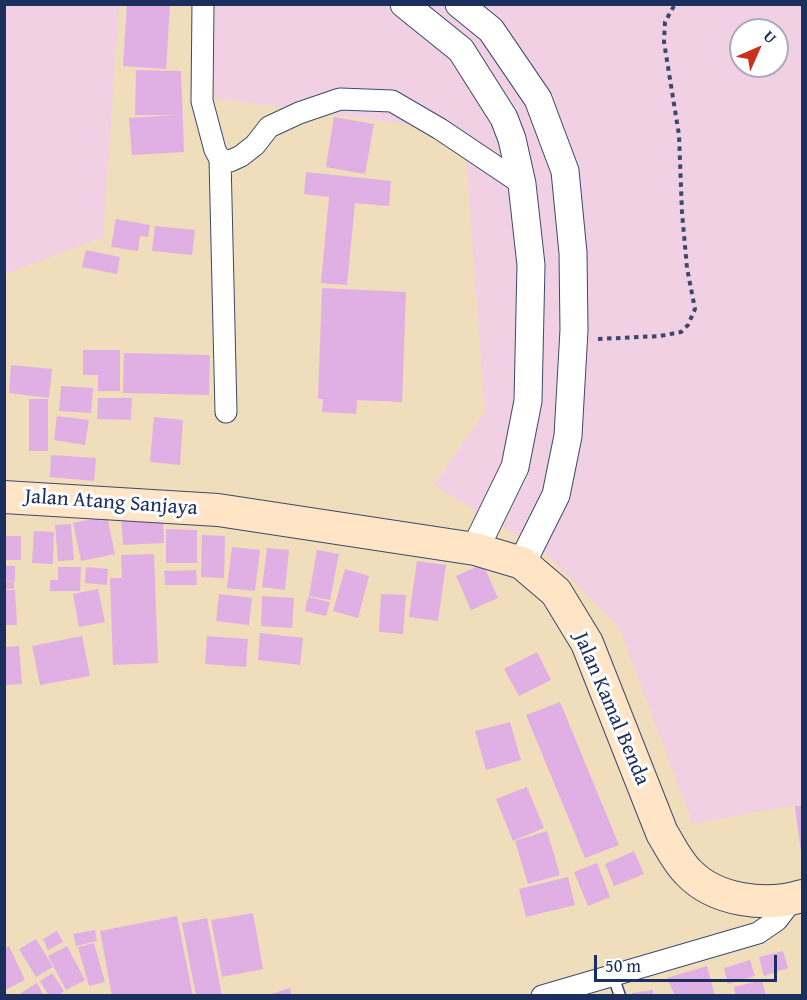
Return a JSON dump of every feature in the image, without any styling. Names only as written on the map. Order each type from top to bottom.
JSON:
[{"type":"main road","name":"Jalan Atang Sanjaya","points":[[4,497],[218,510]]},
{"type":"main road","name":"Jalan Kamal Benda","points":[[218,510],[475,549],[522,563],[556,592],[587,643],[662,832],[688,873],[705,886],[731,897],[767,901],[798,897]]},
{"type":"street","points":[[203,4],[202,101],[215,150],[220,159],[226,412]]},
{"type":"street","points":[[404,4],[461,50],[504,118],[512,139],[522,184],[531,265],[528,401],[515,467],[475,549]]},
{"type":"street","points":[[459,4],[491,30],[538,99],[565,171],[573,253],[574,330],[568,436],[555,495],[522,563]]},
{"type":"street","points":[[220,159],[230,161],[241,156],[255,145],[269,128],[299,113],[340,99],[392,101],[441,129],[522,184]]},
{"type":"street","points":[[542,996],[617,985],[758,933],[777,920],[798,897]]},
{"type":"path","points":[[574,330],[583,339],[660,336],[681,332],[688,325],[695,309],[687,268],[679,135],[664,42],[665,22],[675,4]]},
{"type":"shaded area","points":[[4,5],[119,5],[103,237],[5,274]]},
{"type":"shaded area","points":[[209,5],[802,5],[802,804],[693,824],[619,627],[545,553],[434,485],[485,411],[464,132],[215,98]]},
{"type":"building","points":[[127,4],[170,6],[166,69],[123,66]]},
{"type":"building","points":[[136,70],[181,71],[184,152],[132,155],[129,118],[175,115],[135,115]]},
{"type":"building","points":[[334,117],[374,124],[365,174],[326,167]]},
{"type":"building","points":[[306,172],[391,181],[389,206],[355,203],[347,285],[321,283],[329,197],[304,194]]},
{"type":"building","points":[[116,219],[150,225],[148,237],[140,236],[138,251],[111,247]]},
{"type":"building","points":[[155,226],[195,230],[192,255],[152,251]]},
{"type":"building","points":[[86,250],[120,257],[117,274],[82,267]]},
{"type":"building","points":[[322,288],[406,292],[402,402],[357,400],[356,414],[322,412],[323,399],[318,399]]},
{"type":"building","points":[[83,350],[120,350],[120,391],[98,391],[98,375],[83,375]]},
{"type":"building","points":[[124,353],[210,355],[209,395],[123,393]]},
{"type":"building","points":[[11,365],[52,369],[49,398],[9,393]]},
{"type":"building","points":[[61,386],[93,388],[91,413],[59,411]]},
{"type":"building","points":[[98,398],[132,398],[131,420],[97,419]]},
{"type":"building","points":[[29,399],[48,399],[48,451],[29,451]]},
{"type":"building","points":[[57,416],[89,420],[85,445],[54,440]]},
{"type":"building","points":[[154,417],[183,420],[180,465],[150,462]]},
{"type":"building","points":[[51,455],[96,458],[94,481],[50,477]]},
{"type":"building","points":[[163,513],[164,543],[123,545],[121,515]]},
{"type":"building","points":[[107,516],[115,554],[81,561],[73,523]]},
{"type":"building","points":[[71,524],[74,560],[58,561],[55,525]]},
{"type":"building","points":[[166,529],[197,530],[197,563],[166,563]]},
{"type":"building","points":[[34,531],[54,532],[53,564],[32,563]]},
{"type":"building","points":[[202,535],[225,536],[224,578],[201,577]]},
{"type":"building","points":[[4,536],[21,536],[21,560],[4,560]]},
{"type":"building","points":[[232,547],[260,550],[255,591],[227,588]]},
{"type":"building","points":[[267,548],[289,550],[285,590],[262,587]]},
{"type":"building","points":[[317,550],[339,554],[330,600],[309,596]]},
{"type":"building","points":[[154,554],[158,663],[113,665],[110,578],[122,578],[121,555]]},
{"type":"building","points":[[417,561],[446,565],[438,621],[409,617]]},
{"type":"building","points":[[483,564],[498,598],[471,610],[456,576]]},
{"type":"building","points":[[4,566],[15,566],[15,582],[4,581]]},
{"type":"building","points":[[58,567],[81,567],[80,591],[50,591],[50,580],[58,580]]},
{"type":"building","points":[[86,567],[108,569],[107,585],[85,583]]},
{"type":"building","points":[[345,569],[369,576],[358,618],[333,611]]},
{"type":"building","points":[[196,570],[197,585],[165,585],[164,571]]},
{"type":"building","points":[[4,582],[14,582],[14,589],[4,589]]},
{"type":"building","points":[[98,589],[105,622],[79,627],[73,594]]},
{"type":"building","points":[[4,590],[15,590],[17,625],[4,625]]},
{"type":"building","points":[[219,594],[252,598],[249,625],[216,621]]},
{"type":"building","points":[[381,594],[406,595],[403,634],[379,632]]},
{"type":"building","points":[[262,596],[294,598],[292,628],[261,626]]},
{"type":"building","points":[[308,597],[330,602],[326,616],[305,611]]},
{"type":"building","points":[[260,633],[303,638],[300,665],[258,660]]},
{"type":"building","points":[[82,636],[90,676],[40,685],[32,646]]},
{"type":"building","points":[[207,636],[248,639],[246,667],[205,664]]},
{"type":"building","points":[[19,646],[22,684],[5,685],[5,647]]},
{"type":"building","points":[[537,652],[551,680],[519,696],[504,669]]},
{"type":"building","points":[[560,702],[619,845],[585,858],[526,715]]},
{"type":"building","points":[[510,722],[521,760],[486,770],[475,731]]},
{"type":"building","points":[[527,787],[544,828],[513,841],[496,799]]},
{"type":"building","points":[[795,806],[802,806],[802,852],[801,852]]},
{"type":"building","points":[[547,831],[560,875],[528,884],[515,841]]},
{"type":"building","points":[[634,851],[644,874],[614,886],[605,864]]},
{"type":"building","points":[[597,863],[610,897],[588,906],[574,872]]},
{"type":"building","points":[[568,877],[575,905],[526,917],[519,889]]},
{"type":"building","points":[[253,913],[263,969],[222,977],[211,920]]},
{"type":"building","points":[[177,916],[193,996],[112,996],[100,931]]},
{"type":"building","points":[[207,918],[222,996],[196,996],[182,923]]},
{"type":"building","points":[[95,930],[97,941],[76,946],[73,934]]},
{"type":"building","points":[[57,931],[63,942],[48,950],[43,939]]},
{"type":"building","points":[[36,939],[53,967],[36,977],[19,949]]},
{"type":"building","points":[[94,943],[105,982],[89,986],[78,947]]},
{"type":"building","points":[[9,946],[25,980],[5,990],[5,948]]},
{"type":"building","points":[[67,946],[85,980],[66,990],[48,956]]},
{"type":"building","points":[[783,951],[788,968],[764,976],[759,957]]},
{"type":"building","points":[[750,960],[755,976],[728,984],[724,968]]},
{"type":"building","points":[[707,966],[715,996],[675,996],[667,978]]},
{"type":"building","points":[[52,973],[64,991],[58,996],[49,996],[40,981]]},
{"type":"building","points":[[762,980],[766,996],[736,996],[734,987]]},
{"type":"building","points":[[37,983],[44,996],[16,996]]},
{"type":"building","points":[[290,988],[292,996],[268,996],[268,995]]},
{"type":"building","points":[[653,990],[653,996],[633,996],[632,993]]}]
